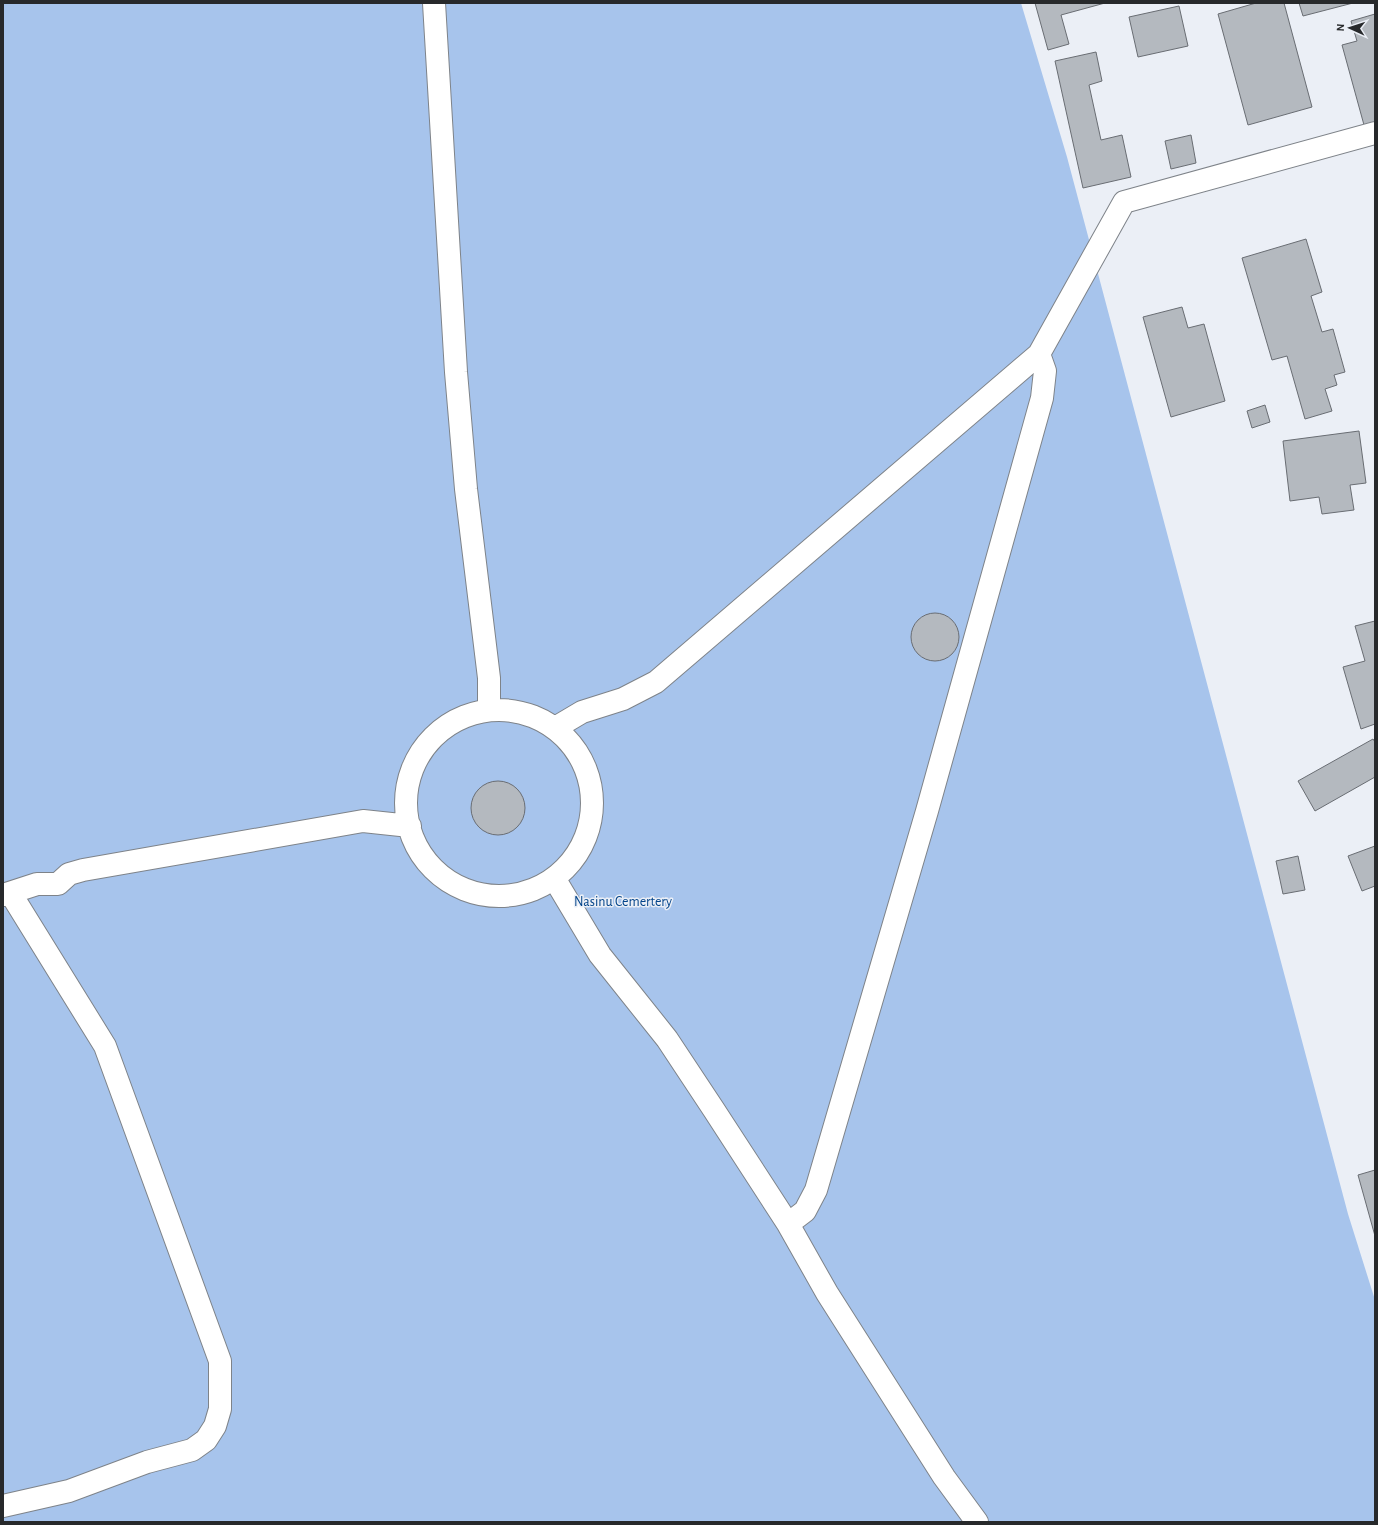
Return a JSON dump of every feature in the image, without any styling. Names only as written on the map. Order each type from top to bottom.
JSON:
[{"type":"street","points":[[434,3],[456,372],[470,519],[489,678],[489,710]]},
{"type":"street","points":[[555,728],[582,712],[623,699],[656,682],[1039,354],[1124,202],[1375,133]]},
{"type":"street","points":[[788,1224],[806,1211],[816,1190],[927,811],[1042,398],[1045,371],[1039,354]]},
{"type":"street","points":[[489,710],[524,712],[540,718],[555,728],[570,742],[584,764],[592,795],[589,826],[584,841],[566,868],[554,878],[530,891],[509,896],[489,896],[462,888],[438,873],[420,852],[410,826],[406,804],[409,781],[417,760],[430,741],[447,726],[467,715],[489,710]]},
{"type":"street","points":[[3,1506],[69,1491],[147,1462],[192,1450],[206,1440],[215,1426],[220,1409],[220,1361],[105,1046],[7,894],[37,884],[58,884],[69,874],[83,870],[363,821],[410,826]]},
{"type":"street","points":[[554,878],[600,955],[667,1039],[788,1224],[827,1293],[944,1477],[977,1522]]},
{"type":"green space","name":"Nasinu Cemertery","points":[[3,3],[1021,3],[1067,157],[1348,1214],[1375,1300],[1375,1522],[3,1522]]},
{"type":"building","points":[[1035,3],[1105,3],[1061,15],[1069,44],[1048,50]]},
{"type":"building","points":[[1256,3],[1284,3],[1312,107],[1248,125],[1218,14]]},
{"type":"building","points":[[1299,3],[1353,3],[1303,16]]},
{"type":"building","points":[[1179,6],[1188,46],[1138,57],[1129,17]]},
{"type":"building","points":[[1375,14],[1375,122],[1364,125],[1342,45],[1357,41],[1351,21]]},
{"type":"building","points":[[1096,52],[1102,81],[1089,85],[1101,140],[1122,135],[1131,177],[1083,188],[1055,61]]},
{"type":"building","points":[[1191,135],[1196,163],[1171,169],[1165,141]]},
{"type":"building","points":[[1306,239],[1322,292],[1311,296],[1322,332],[1333,329],[1345,372],[1334,375],[1337,385],[1325,389],[1332,411],[1305,419],[1287,356],[1272,360],[1242,258]]},
{"type":"building","points":[[1182,307],[1188,328],[1204,324],[1225,401],[1171,417],[1143,317]]},
{"type":"building","points":[[1265,405],[1270,422],[1252,428],[1247,411]]},
{"type":"building","points":[[1359,431],[1366,483],[1350,485],[1354,510],[1322,514],[1319,497],[1290,501],[1283,441]]},
{"type":"building","points":[[935,613],[944,615],[952,620],[957,628],[959,637],[957,646],[952,654],[944,659],[935,661],[926,659],[918,654],[913,646],[911,637],[913,628],[918,620],[926,615]]},
{"type":"building","points":[[1375,621],[1375,724],[1361,729],[1343,667],[1365,661],[1355,626]]},
{"type":"building","points":[[1373,739],[1375,742],[1375,777],[1315,811],[1298,781]]},
{"type":"building","points":[[498,781],[508,783],[517,789],[523,798],[525,808],[523,818],[517,827],[508,833],[498,835],[488,833],[479,827],[473,818],[471,808],[473,798],[479,789],[488,783]]},
{"type":"building","points":[[1375,846],[1375,886],[1362,891],[1348,856]]},
{"type":"building","points":[[1298,856],[1305,890],[1283,894],[1276,861]]},
{"type":"building","points":[[1375,1170],[1375,1236],[1358,1175]]}]
